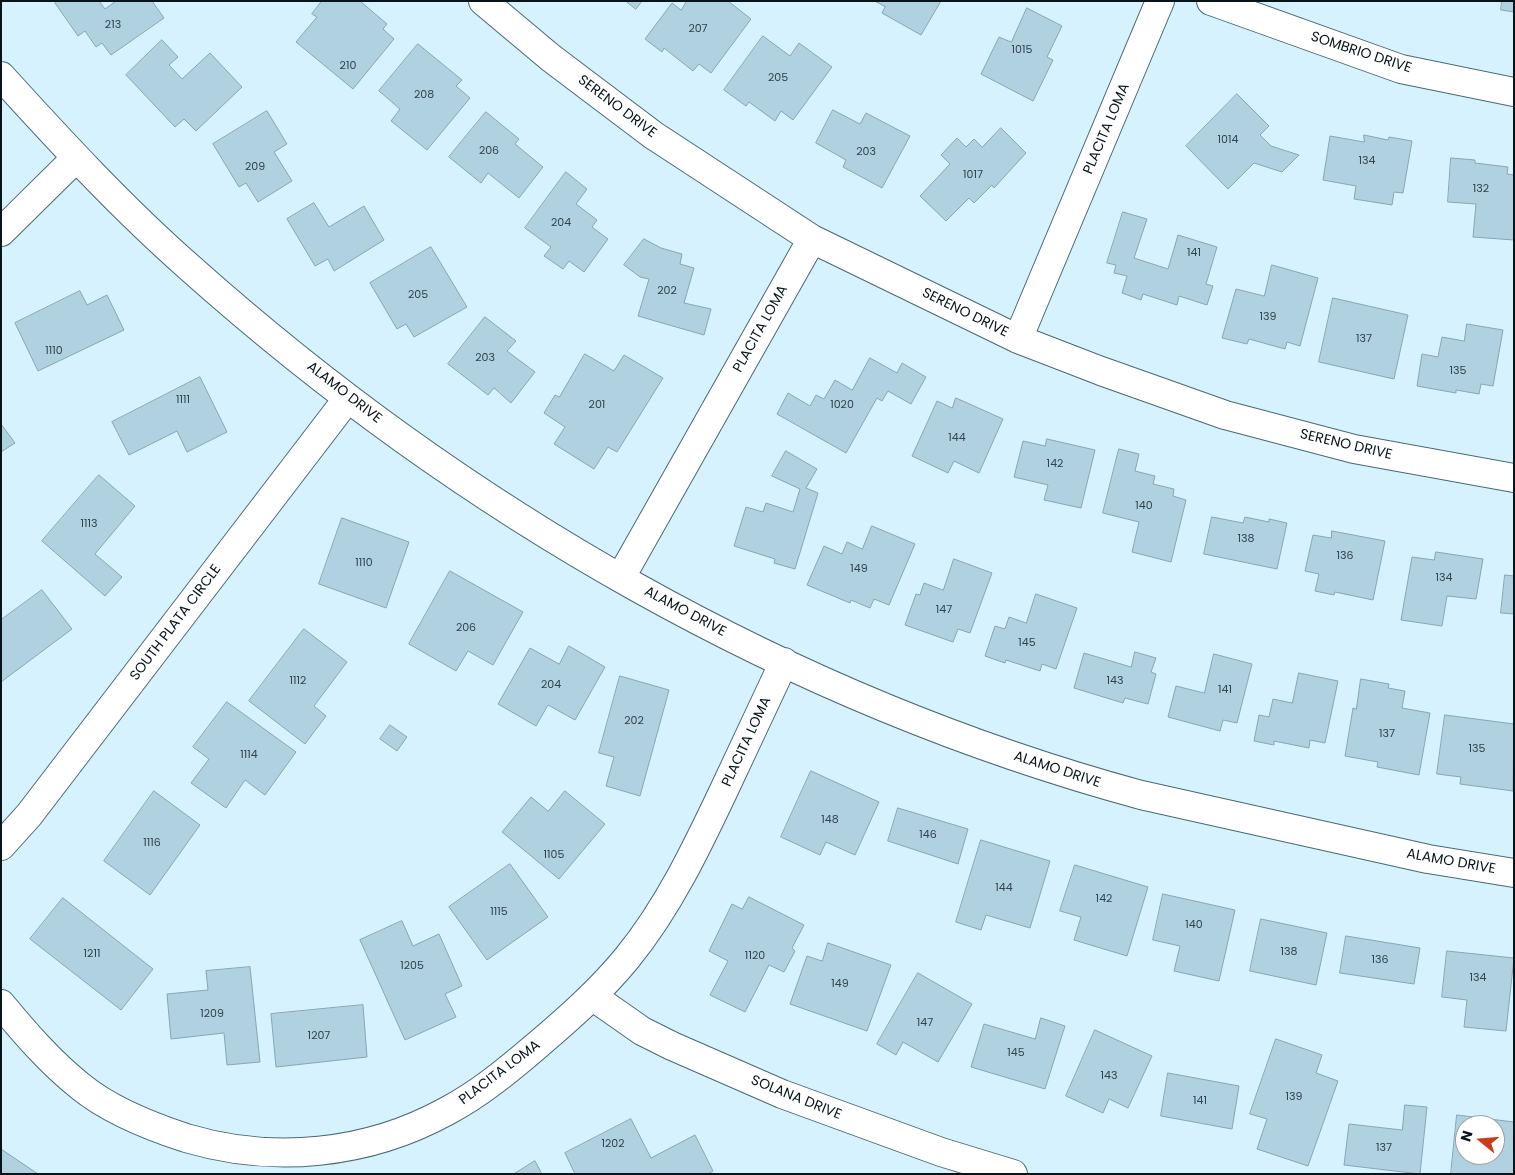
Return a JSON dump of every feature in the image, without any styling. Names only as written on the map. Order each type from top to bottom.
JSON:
[{"type":"street","name":"SERENO DRIVE","points":[[483,1],[551,58],[653,135],[812,239],[1018,339],[1225,415],[1354,449],[1514,478]]},
{"type":"street","name":"PLACITA LOMA","points":[[1018,339],[1160,1]]},
{"type":"street","name":"SOMBRIO DRIVE","points":[[1211,1],[1401,69],[1514,92]]},
{"type":"street","name":"ALAMO DRIVE","points":[[1,76],[76,158],[188,266],[348,398],[456,476],[561,543],[689,615],[839,687],[962,737],[1098,784],[1141,796],[1428,859],[1514,873]]},
{"type":"street","points":[[1,232],[76,158]]},
{"type":"street","name":"PLACITA LOMA","points":[[620,577],[812,239]]},
{"type":"street","name":"SOUTH PLATA CIRCLE","points":[[1,846],[35,807],[348,398]]},
{"type":"street","name":"PLACITA LOMA","points":[[1,1004],[49,1058],[81,1087],[117,1110],[161,1130],[209,1145],[257,1152],[304,1152],[343,1148],[379,1140],[414,1128],[482,1090],[514,1065],[592,996],[628,956],[658,915],[705,831],[784,662]]},
{"type":"street","name":"SOLANA DRIVE","points":[[592,996],[642,1031],[750,1080],[884,1132],[997,1172]]},
{"type":"building","points":[[57,1],[99,1],[105,9],[116,1],[152,1],[164,18],[111,55],[102,43],[96,47],[85,31],[78,36],[55,3]]},
{"type":"building","points":[[322,1],[360,1],[387,24],[383,29],[394,39],[353,89],[296,42],[317,17],[312,14]]},
{"type":"building","points":[[626,1],[642,1],[636,9]]},
{"type":"building","points":[[687,1],[728,1],[751,19],[711,73],[699,64],[693,71],[664,48],[662,52],[645,39],[672,3],[681,10]]},
{"type":"building","points":[[875,1],[941,1],[921,35],[882,13],[885,7]]},
{"type":"building","points":[[1502,1],[1514,1],[1514,12],[1501,10]]},
{"type":"building","points":[[1027,8],[1062,26],[1047,57],[1053,60],[1033,101],[981,74],[999,37],[1011,42]]},
{"type":"building","points":[[763,36],[790,56],[799,43],[832,67],[793,120],[781,111],[775,121],[749,102],[746,106],[724,90]]},
{"type":"building","points":[[162,40],[178,57],[169,65],[182,79],[210,53],[242,87],[196,131],[184,119],[175,127],[126,75]]},
{"type":"building","points":[[418,44],[462,80],[456,86],[470,98],[427,150],[391,121],[400,109],[379,91]]},
{"type":"building","points":[[1237,94],[1269,126],[1260,135],[1271,146],[1299,155],[1282,172],[1254,163],[1228,189],[1186,146]]},
{"type":"building","points":[[833,110],[860,124],[866,113],[910,136],[882,188],[843,167],[846,160],[816,143]]},
{"type":"building","points":[[267,111],[287,144],[274,152],[292,181],[258,202],[246,183],[239,187],[213,144]]},
{"type":"building","points":[[486,112],[519,139],[515,144],[543,167],[519,198],[488,173],[481,183],[449,157]]},
{"type":"building","points":[[1001,128],[1026,153],[994,188],[992,185],[974,203],[969,198],[946,221],[920,196],[950,164],[941,155],[957,138],[966,147],[974,139],[982,147]]},
{"type":"building","points":[[1364,135],[1388,140],[1389,137],[1412,141],[1403,193],[1394,192],[1392,205],[1354,199],[1356,186],[1323,180],[1330,136],[1364,142]]},
{"type":"building","points":[[1451,158],[1475,160],[1475,163],[1508,167],[1507,174],[1514,175],[1514,240],[1473,237],[1476,204],[1448,202]]},
{"type":"building","points":[[566,172],[587,189],[576,204],[597,220],[592,227],[608,239],[584,272],[569,261],[563,269],[544,256],[551,247],[525,228]]},
{"type":"building","points":[[314,203],[329,227],[364,206],[384,240],[334,271],[328,259],[315,266],[287,219]]},
{"type":"building","points":[[1123,212],[1147,219],[1134,258],[1168,269],[1178,235],[1217,247],[1206,284],[1213,286],[1207,305],[1179,296],[1177,305],[1143,294],[1141,300],[1122,293],[1127,276],[1114,273],[1116,265],[1107,263]]},
{"type":"building","points":[[644,239],[661,248],[682,254],[680,264],[694,268],[684,303],[711,309],[704,335],[638,316],[649,279],[640,277],[624,265]]},
{"type":"building","points":[[431,247],[467,307],[414,337],[406,324],[397,329],[370,283]]},
{"type":"building","points":[[1272,265],[1318,278],[1300,346],[1287,342],[1285,349],[1249,339],[1247,344],[1222,338],[1236,289],[1264,296]]},
{"type":"building","points":[[80,291],[87,305],[107,295],[124,330],[38,371],[15,323]]},
{"type":"building","points":[[1333,298],[1408,315],[1394,379],[1319,362]]},
{"type":"building","points":[[485,317],[516,341],[507,351],[535,372],[511,403],[494,388],[488,395],[448,364]]},
{"type":"building","points":[[1467,324],[1503,330],[1493,386],[1481,384],[1479,394],[1456,390],[1456,393],[1417,386],[1422,354],[1438,357],[1442,337],[1464,341]]},
{"type":"building","points":[[585,354],[614,371],[624,355],[663,378],[617,452],[608,447],[594,469],[554,444],[565,427],[544,413],[555,395],[559,397]]},
{"type":"building","points":[[870,358],[897,373],[902,363],[926,377],[911,404],[888,391],[882,401],[877,398],[846,453],[777,414],[788,393],[810,406],[816,395],[824,399],[835,380],[852,390]]},
{"type":"building","points":[[200,377],[227,432],[187,452],[177,431],[129,455],[112,422]]},
{"type":"building","points":[[956,398],[1003,419],[979,473],[954,461],[948,473],[912,456],[937,401],[952,408]]},
{"type":"building","points":[[1,424],[15,443],[1,452]]},
{"type":"building","points":[[1047,439],[1095,450],[1081,508],[1044,500],[1048,485],[1014,477],[1023,441],[1045,446]]},
{"type":"building","points":[[1119,449],[1139,454],[1135,471],[1155,476],[1153,484],[1174,489],[1173,496],[1186,500],[1171,562],[1132,552],[1139,522],[1103,513]]},
{"type":"building","points":[[786,451],[817,469],[806,488],[818,493],[795,569],[774,563],[775,559],[734,546],[746,507],[763,512],[766,503],[793,512],[800,489],[772,476]]},
{"type":"building","points":[[99,475],[135,506],[95,554],[122,577],[105,596],[42,541]]},
{"type":"building","points":[[1212,517],[1243,523],[1245,517],[1269,522],[1269,519],[1287,523],[1277,569],[1204,554]]},
{"type":"building","points":[[342,518],[409,542],[386,608],[319,584]]},
{"type":"building","points":[[872,526],[915,544],[889,605],[874,599],[870,608],[851,600],[850,603],[807,585],[824,546],[842,554],[847,542],[862,549]]},
{"type":"building","points":[[1332,531],[1385,541],[1373,600],[1335,592],[1334,595],[1315,591],[1319,574],[1305,571],[1313,535],[1331,538]]},
{"type":"building","points":[[1436,552],[1483,559],[1476,599],[1447,596],[1442,626],[1401,620],[1412,557],[1434,560]]},
{"type":"building","points":[[954,559],[992,573],[970,633],[958,629],[953,642],[905,625],[916,594],[920,595],[924,583],[943,590]]},
{"type":"building","points":[[450,571],[523,612],[493,665],[468,651],[456,671],[409,644]]},
{"type":"building","points":[[1505,575],[1514,576],[1514,614],[1501,613]]},
{"type":"building","points":[[42,590],[72,629],[1,682],[1,620]]},
{"type":"building","points":[[1036,594],[1077,608],[1056,669],[1042,664],[1040,671],[1006,660],[1005,663],[985,656],[995,626],[1005,629],[1009,617],[1026,623]]},
{"type":"building","points":[[304,629],[347,662],[314,706],[326,716],[305,744],[249,701]]},
{"type":"building","points":[[569,646],[605,667],[575,720],[548,705],[536,726],[498,704],[530,648],[559,664]]},
{"type":"building","points":[[1135,652],[1156,658],[1151,672],[1156,674],[1148,704],[1125,698],[1123,703],[1074,688],[1084,653],[1131,667]]},
{"type":"building","points":[[1214,654],[1252,664],[1237,723],[1223,720],[1220,731],[1168,717],[1176,686],[1204,693]]},
{"type":"building","points":[[1299,673],[1338,681],[1325,743],[1310,740],[1309,748],[1274,741],[1274,745],[1254,741],[1259,715],[1269,717],[1273,699],[1292,703]]},
{"type":"building","points":[[620,676],[669,690],[640,796],[606,786],[614,757],[599,753]]},
{"type":"building","points":[[1361,679],[1389,684],[1388,688],[1405,691],[1402,708],[1430,713],[1419,775],[1377,767],[1378,762],[1345,756],[1353,708],[1356,709]]},
{"type":"building","points":[[227,702],[296,752],[265,795],[245,780],[226,808],[191,783],[209,759],[193,747]]},
{"type":"building","points":[[1445,715],[1514,724],[1513,791],[1460,784],[1461,777],[1437,774]]},
{"type":"building","points":[[390,725],[407,737],[397,751],[380,739]]},
{"type":"building","points":[[811,771],[879,802],[855,855],[826,842],[820,855],[781,837]]},
{"type":"building","points":[[154,791],[200,825],[150,895],[104,861]]},
{"type":"building","points":[[565,791],[605,824],[559,879],[502,832],[531,797],[548,811]]},
{"type":"building","points":[[898,808],[968,829],[958,864],[888,841]]},
{"type":"building","points":[[981,840],[1050,861],[1030,928],[986,915],[981,930],[956,922]]},
{"type":"building","points":[[510,864],[548,917],[487,960],[449,907]]},
{"type":"building","points":[[1075,865],[1148,887],[1127,956],[1074,940],[1081,917],[1060,911]]},
{"type":"building","points":[[1163,894],[1235,910],[1219,981],[1174,971],[1180,946],[1153,940]]},
{"type":"building","points":[[749,897],[804,925],[792,948],[795,951],[784,972],[769,965],[745,1012],[710,995],[728,961],[709,951],[732,904],[742,909]]},
{"type":"building","points":[[63,898],[153,969],[121,1010],[30,939]]},
{"type":"building","points":[[1261,919],[1327,933],[1316,985],[1250,971]]},
{"type":"building","points":[[402,921],[413,946],[439,934],[462,986],[445,994],[456,1017],[405,1040],[360,940]]},
{"type":"building","points":[[1346,936],[1420,948],[1414,984],[1340,973]]},
{"type":"building","points":[[828,943],[891,965],[867,1031],[790,1004],[807,956],[822,961]]},
{"type":"building","points":[[1447,951],[1514,958],[1506,1031],[1464,1027],[1467,1000],[1442,997]]},
{"type":"building","points":[[250,967],[260,1062],[227,1065],[224,1033],[171,1039],[167,994],[208,990],[206,971]]},
{"type":"building","points":[[918,973],[972,1004],[938,1062],[903,1042],[896,1055],[877,1044]]},
{"type":"building","points":[[363,1005],[367,1057],[276,1067],[271,1014]]},
{"type":"building","points":[[1041,1018],[1065,1026],[1045,1089],[971,1067],[984,1024],[1035,1039]]},
{"type":"building","points":[[1095,1030],[1152,1056],[1128,1108],[1109,1099],[1103,1113],[1066,1096]]},
{"type":"building","points":[[1276,1039],[1322,1055],[1316,1073],[1338,1081],[1308,1166],[1257,1149],[1267,1119],[1250,1114]]},
{"type":"building","points":[[1168,1073],[1239,1086],[1232,1129],[1161,1116]]},
{"type":"building","points":[[1405,1105],[1427,1107],[1420,1174],[1344,1165],[1349,1124],[1402,1130]]},
{"type":"building","points":[[631,1119],[651,1158],[695,1135],[713,1171],[708,1174],[575,1174],[565,1153]]},
{"type":"building","points":[[1505,1121],[1514,1122],[1514,1174],[1451,1174],[1455,1135],[1455,1165],[1505,1165]]},
{"type":"building","points":[[1,1149],[38,1174],[1,1174]]},
{"type":"building","points":[[535,1161],[542,1174],[514,1174]]}]
